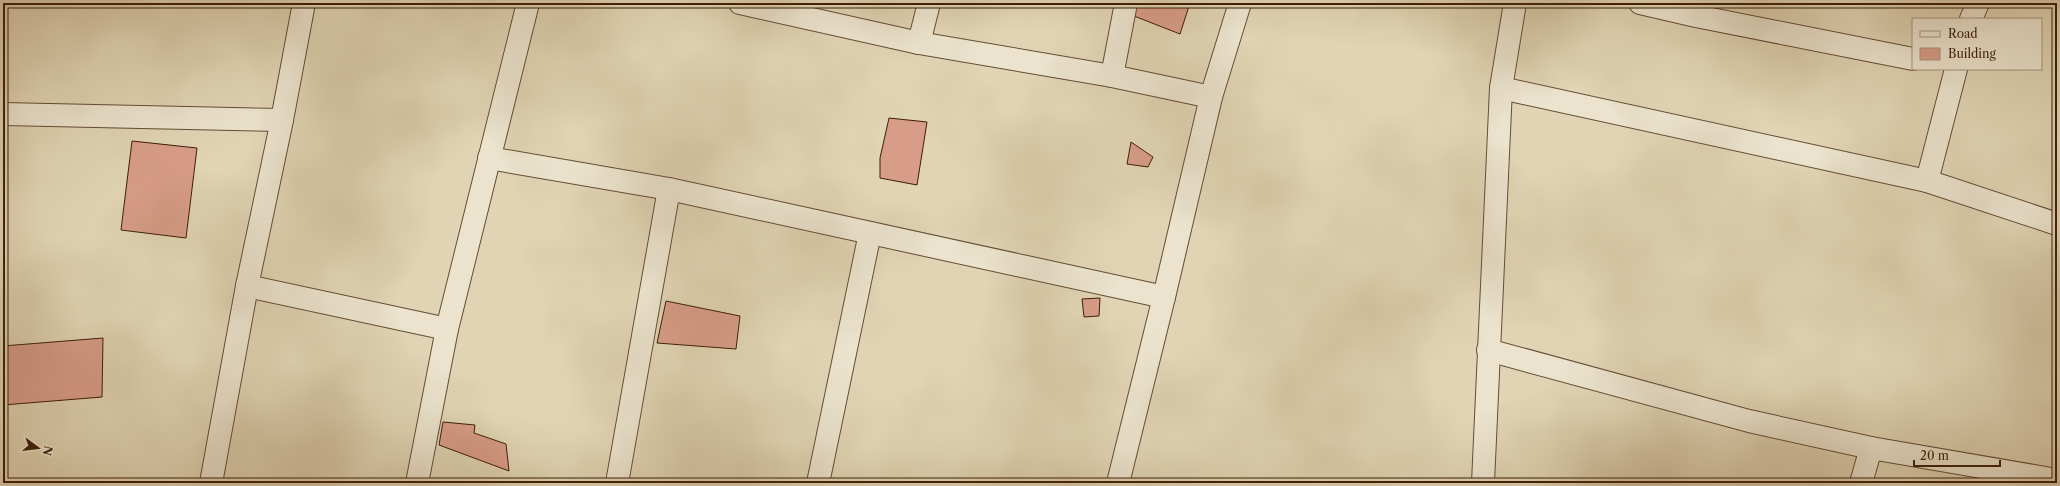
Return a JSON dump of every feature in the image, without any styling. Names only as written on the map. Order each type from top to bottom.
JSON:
[{"type":"street","points":[[211,483],[247,286],[282,120],[304,3]]},
{"type":"street","points":[[417,483],[447,329],[528,3]]},
{"type":"street","points":[[740,3],[920,43],[1112,76],[1211,97]]},
{"type":"street","points":[[920,43],[929,3]]},
{"type":"street","points":[[1112,76],[1126,3]]},
{"type":"street","points":[[1118,483],[1211,97],[1240,3]]},
{"type":"street","points":[[1483,483],[1501,88],[1515,3]]},
{"type":"street","points":[[1640,3],[1696,16],[1912,58]]},
{"type":"street","points":[[1971,18],[1978,3]]},
{"type":"street","points":[[1927,181],[1956,70]]},
{"type":"street","points":[[1501,88],[1927,181],[2057,224]]},
{"type":"street","points":[[3,114],[282,120]]},
{"type":"street","points":[[489,158],[669,189],[1164,297]]},
{"type":"street","points":[[617,483],[669,189]]},
{"type":"street","points":[[818,483],[870,233]]},
{"type":"street","points":[[247,286],[447,329]]},
{"type":"street","points":[[1488,350],[1749,421],[1871,448],[2057,480]]},
{"type":"street","points":[[1860,483],[1871,448]]},
{"type":"building","points":[[1136,3],[1190,3],[1180,34],[1134,16]]},
{"type":"building","points":[[889,118],[927,122],[917,185],[880,178],[880,158]]},
{"type":"building","points":[[132,141],[197,148],[186,238],[121,230]]},
{"type":"building","points":[[1131,142],[1153,157],[1148,167],[1127,164]]},
{"type":"building","points":[[1100,298],[1099,316],[1084,317],[1082,299]]},
{"type":"building","points":[[666,301],[740,316],[736,349],[657,343]]},
{"type":"building","points":[[103,338],[102,397],[3,405],[3,346]]},
{"type":"building","points":[[443,422],[475,425],[474,433],[506,444],[509,471],[439,445]]}]
